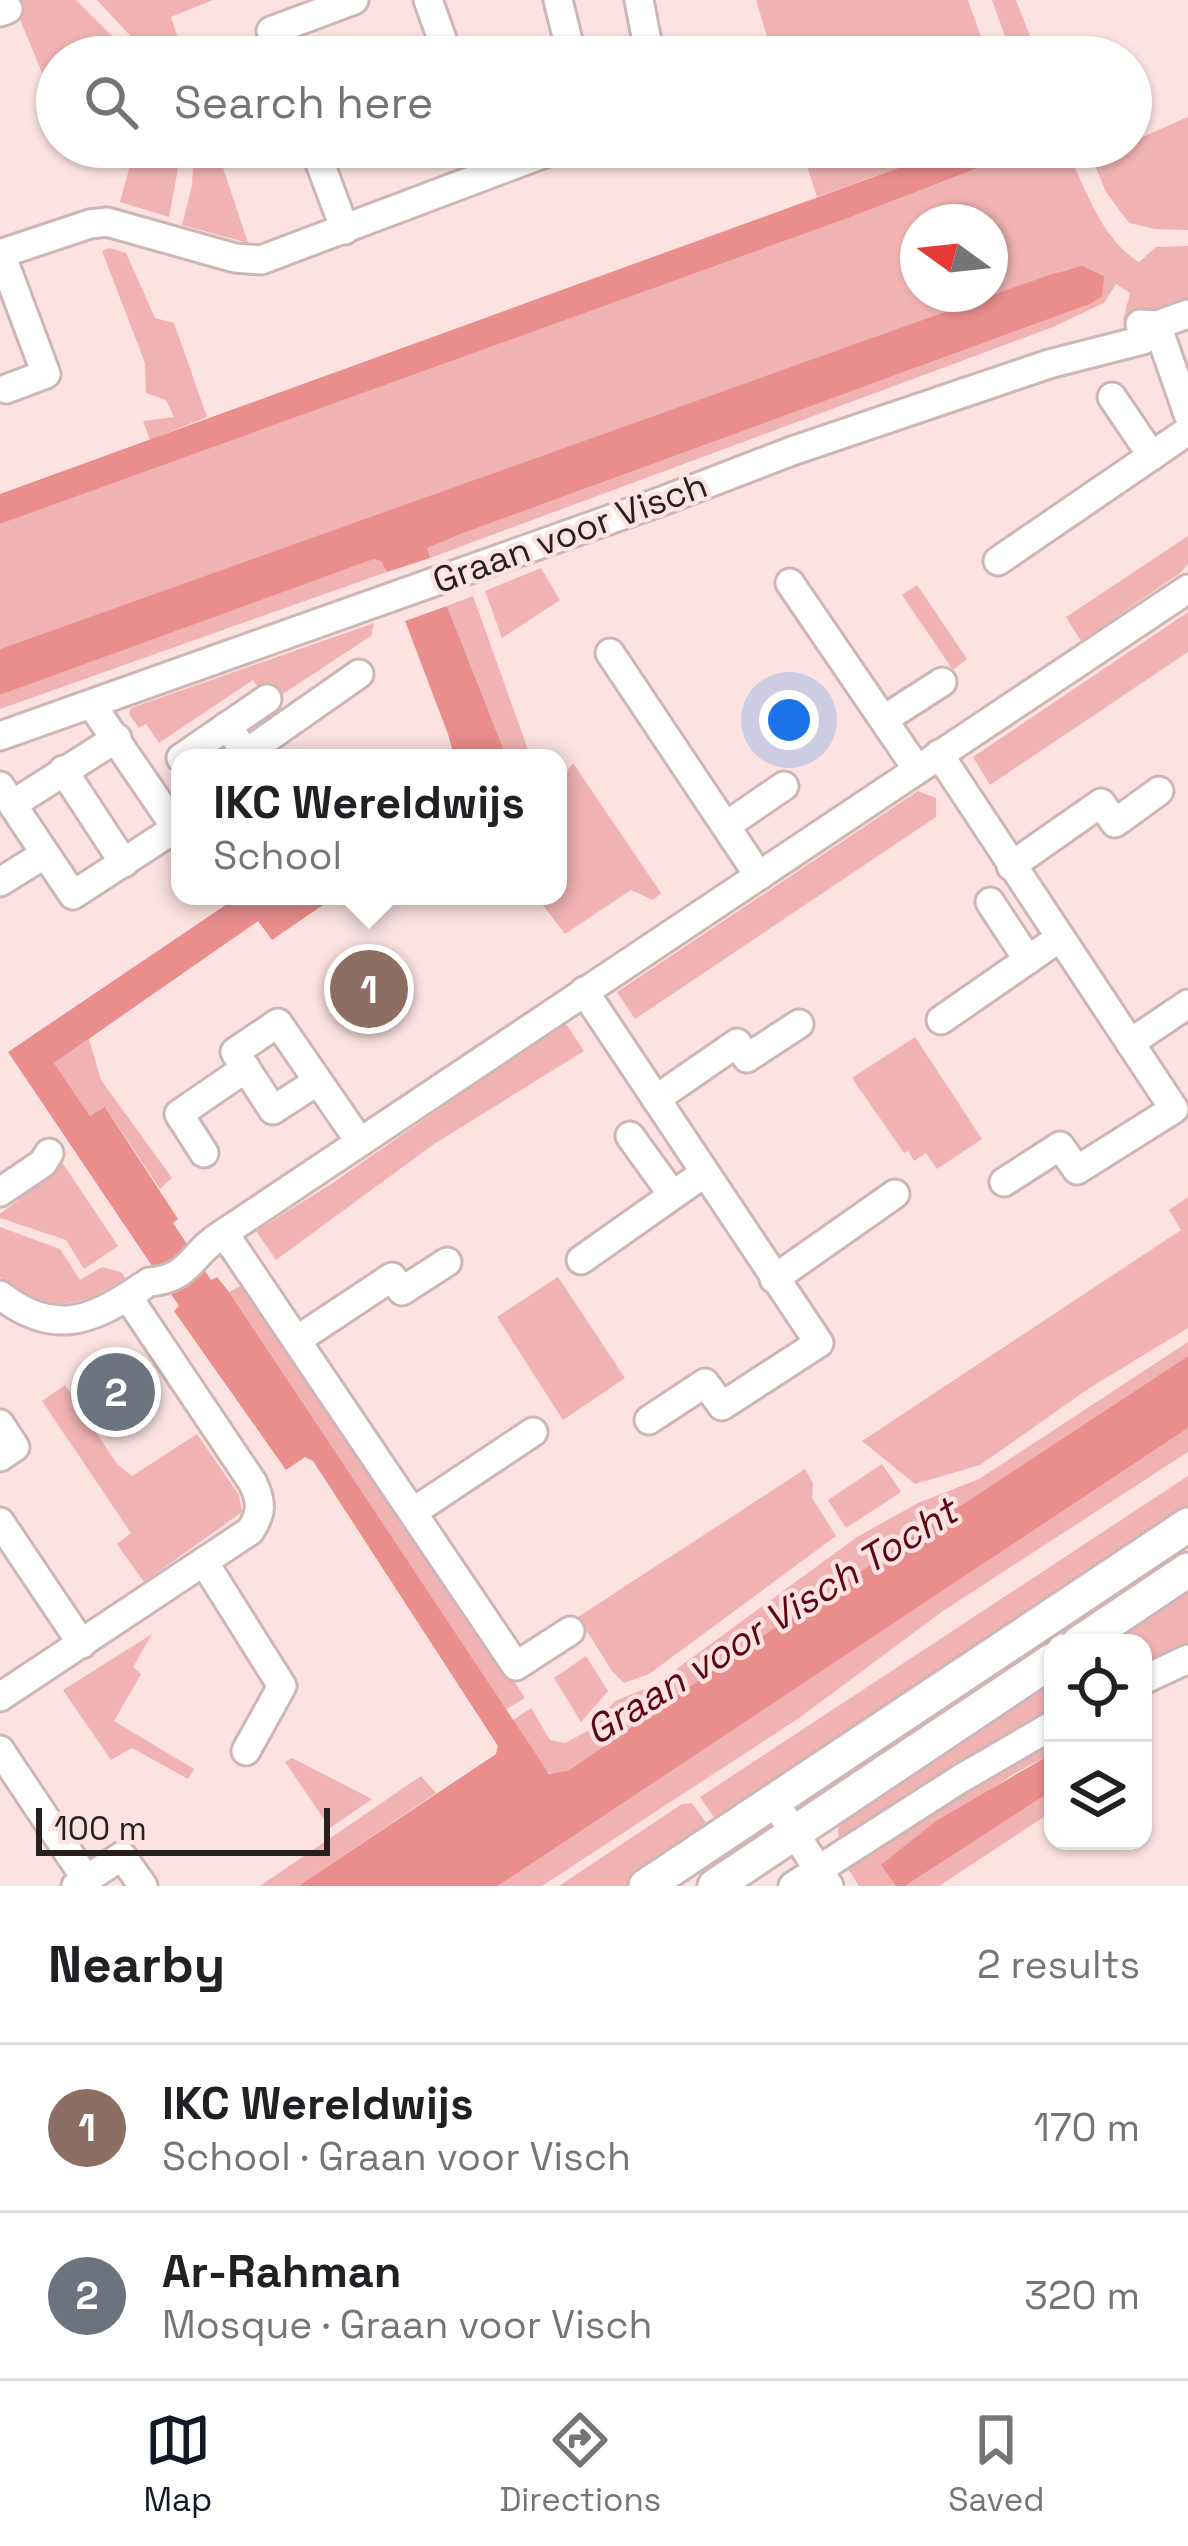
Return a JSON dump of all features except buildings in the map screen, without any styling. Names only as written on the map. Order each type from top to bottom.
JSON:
[{"type":"main road","points":[[646,1886],[1188,1525]]},
{"type":"main road","points":[[1092,1634],[1188,1570]]},
{"type":"main road","points":[[715,1886],[1044,1666]]},
{"type":"street","points":[[274,36],[272,31],[354,0]]},
{"type":"street","points":[[428,0],[441,36]]},
{"type":"street","points":[[558,0],[567,36]]},
{"type":"street","points":[[639,0],[646,36]]},
{"type":"street","points":[[322,168],[345,230]]},
{"type":"street","points":[[46,374],[1,254],[107,222],[235,258],[261,260],[507,168]]},
{"type":"street","name":"Graan voor Visch","points":[[0,736],[792,451],[1049,364],[1113,331],[1157,325],[1188,314]]},
{"type":"street","points":[[1157,325],[1188,414]]},
{"type":"street","points":[[6,389],[74,364]]},
{"type":"street","points":[[1112,397],[1152,456]]},
{"type":"street","points":[[998,561],[1188,431]]},
{"type":"street","points":[[790,584],[886,718],[928,761],[1011,866],[1174,1109],[1077,1170],[1060,1146],[1004,1182]]},
{"type":"street","points":[[0,1295],[36,1316],[65,1322],[99,1314],[138,1290],[165,1281],[197,1260],[214,1240],[1188,589]]},
{"type":"street","points":[[610,653],[759,876]]},
{"type":"street","points":[[252,749],[359,674]]},
{"type":"street","points":[[886,718],[942,682]]},
{"type":"street","points":[[195,749],[266,699]]},
{"type":"street","points":[[92,705],[171,820]]},
{"type":"street","points":[[227,726],[243,749]]},
{"type":"street","points":[[116,738],[63,770],[7,795],[73,896],[171,831]]},
{"type":"street","points":[[147,782],[171,766]]},
{"type":"street","points":[[63,770],[124,862]]},
{"type":"street","points":[[727,824],[784,786]]},
{"type":"street","points":[[1011,866],[1101,803],[1115,823],[1159,791]]},
{"type":"street","points":[[0,882],[45,854]]},
{"type":"street","points":[[990,902],[1028,960]]},
{"type":"street","points":[[941,1020],[1058,939]]},
{"type":"street","points":[[584,991],[818,1343],[722,1406],[705,1384],[649,1420]]},
{"type":"street","points":[[1130,1043],[1188,1004]]},
{"type":"street","points":[[318,1081],[273,1110],[235,1052],[278,1023],[318,1081],[360,1142]]},
{"type":"street","points":[[656,1099],[737,1043],[747,1058],[799,1024]]},
{"type":"street","points":[[204,1153],[179,1114],[246,1068]]},
{"type":"street","points":[[630,1136],[672,1194]]},
{"type":"street","points":[[0,1192],[44,1163],[49,1154]]},
{"type":"street","points":[[581,1260],[703,1174]]},
{"type":"street","points":[[774,1279],[895,1193]]},
{"type":"street","points":[[214,1240],[296,1340],[516,1666],[570,1631]]},
{"type":"street","points":[[296,1340],[392,1277],[402,1291],[447,1262]]},
{"type":"street","points":[[0,1697],[250,1531],[260,1516],[261,1501],[253,1484],[138,1290]]},
{"type":"street","points":[[0,1424],[16,1447],[0,1457]]},
{"type":"street","points":[[413,1512],[533,1432]]},
{"type":"street","points":[[0,1522],[82,1644]]},
{"type":"street","points":[[204,1562],[282,1686],[246,1751]]},
{"type":"street","points":[[1152,1675],[1188,1659]]},
{"type":"street","points":[[793,1886],[823,1878],[960,1779],[1044,1730]]},
{"type":"street","points":[[0,1750],[81,1883],[122,1856],[143,1886]]},
{"type":"street","points":[[773,1800],[823,1878]]},
{"type":"shaded area","points":[[12,0],[76,0],[112,36],[36,36],[36,58]]},
{"type":"shaded area","points":[[97,0],[213,0],[171,17],[177,36],[130,36]]},
{"type":"shaded area","points":[[756,0],[968,0],[981,36],[767,36]]},
{"type":"shaded area","points":[[992,0],[1016,0],[1030,36],[1005,36]]},
{"type":"shaded area","points":[[1188,117],[1188,230],[1129,223],[1106,192],[1096,168],[1152,168],[1152,133]]},
{"type":"shaded area","points":[[129,168],[178,168],[169,217],[120,202]]},
{"type":"shaded area","points":[[193,168],[223,168],[248,243],[182,225]]},
{"type":"shaded area","points":[[808,168],[898,168],[817,197]]},
{"type":"shaded area","points":[[898,168],[978,168],[0,524],[0,494]]},
{"type":"shaded area","points":[[978,168],[1076,168],[1114,240],[1139,262],[1156,247],[1188,246],[1188,298],[1123,320],[1130,293],[1116,284],[1104,303],[1053,327],[430,558],[426,548],[461,534],[1090,304],[1068,269],[1008,290],[1008,204],[900,204],[900,312],[947,312],[0,649],[0,524]]},
{"type":"shaded area","points":[[110,248],[126,253],[155,318],[174,323],[207,417],[150,440],[143,421],[174,417],[166,400],[146,393],[145,363],[102,251]]},
{"type":"shaded area","points":[[1082,266],[1104,276],[1102,296],[461,534],[427,548],[430,558],[387,572],[374,559],[0,695],[0,649],[945,312],[1008,312],[1008,290]]},
{"type":"shaded area","points":[[1188,536],[1188,564],[1180,573],[1081,641],[1066,617]]},
{"type":"shaded area","points":[[381,560],[387,572],[0,709],[0,695]]},
{"type":"shaded area","points":[[541,568],[560,600],[502,638],[485,591]]},
{"type":"shaded area","points":[[917,585],[967,659],[953,670],[902,595]]},
{"type":"shaded area","points":[[473,596],[528,749],[503,749],[447,606]]},
{"type":"shaded area","points":[[447,606],[503,749],[452,749],[405,621]]},
{"type":"shaded area","points":[[1188,612],[1188,652],[990,785],[973,757]]},
{"type":"shaded area","points":[[374,623],[371,636],[269,703],[253,680],[159,743],[146,724],[139,728],[129,714],[131,708]]},
{"type":"shaded area","points":[[573,763],[661,893],[653,900],[631,890],[565,934],[543,905],[567,905],[567,771]]},
{"type":"shaded area","points":[[918,791],[936,798],[936,817],[635,1019],[617,992]]},
{"type":"shaded area","points":[[226,905],[323,905],[272,940],[258,921],[54,1063],[90,1116],[105,1107],[178,1219],[173,1223],[211,1280],[217,1277],[229,1292],[549,1774],[568,1771],[776,1627],[1188,1356],[1188,1428],[498,1886],[298,1886],[496,1754],[498,1746],[313,1461],[305,1457],[286,1470],[174,1311],[179,1306],[8,1052]]},
{"type":"shaded area","points":[[565,1022],[584,1051],[434,1144],[276,1260],[256,1231]]},
{"type":"shaded area","points":[[915,1037],[982,1139],[937,1169],[926,1153],[914,1161],[908,1151],[904,1153],[852,1078]]},
{"type":"shaded area","points":[[89,1039],[101,1080],[172,1178],[160,1189],[106,1108],[90,1116],[54,1063]]},
{"type":"shaded area","points":[[59,1158],[118,1246],[84,1269],[66,1240],[0,1218],[25,1195],[22,1188]]},
{"type":"shaded area","points":[[1188,1197],[1188,1328],[1088,1389],[980,1465],[915,1484],[862,1441],[1181,1230],[1169,1210]]},
{"type":"shaded area","points":[[0,1227],[60,1249],[80,1280],[102,1267],[121,1272],[127,1281],[62,1304],[31,1299],[0,1277]]},
{"type":"shaded area","points":[[558,1277],[625,1378],[563,1420],[497,1317]]},
{"type":"shaded area","points":[[250,1281],[525,1698],[505,1710],[229,1292]]},
{"type":"shaded area","points":[[1188,1342],[1188,1356],[776,1627],[568,1771],[557,1776],[543,1769],[512,1721],[531,1708],[550,1740],[565,1743],[591,1729],[615,1701],[656,1684],[857,1537],[918,1503],[979,1479]]},
{"type":"shaded area","points":[[65,1385],[117,1464],[132,1476],[197,1434],[239,1495],[242,1512],[144,1582],[117,1544],[131,1533],[42,1401]]},
{"type":"shaded area","points":[[1188,1428],[1188,1452],[943,1611],[799,1718],[542,1886],[498,1886]]},
{"type":"shaded area","points":[[882,1464],[901,1492],[846,1528],[828,1500]]},
{"type":"shaded area","points":[[805,1469],[813,1483],[812,1498],[836,1536],[649,1674],[624,1683],[578,1617]]},
{"type":"shaded area","points":[[1188,1476],[1188,1506],[780,1778],[720,1826],[700,1797]]},
{"type":"shaded area","points":[[1188,1587],[1188,1647],[1152,1663],[1152,1634],[1113,1634]]},
{"type":"shaded area","points":[[152,1634],[133,1667],[141,1674],[114,1721],[194,1769],[188,1779],[132,1748],[111,1760],[63,1690]]},
{"type":"shaded area","points":[[586,1656],[608,1691],[581,1722],[554,1678]]},
{"type":"shaded area","points":[[1044,1678],[1044,1718],[839,1841],[838,1829],[845,1817]]},
{"type":"shaded area","points":[[1044,1742],[1044,1758],[882,1865],[896,1886],[859,1886],[845,1864]]},
{"type":"shaded area","points":[[292,1758],[372,1799],[330,1828],[285,1762]]},
{"type":"shaded area","points":[[1044,1758],[1044,1796],[905,1886],[896,1886],[881,1865],[936,1821]]},
{"type":"shaded area","points":[[421,1776],[436,1793],[298,1886],[260,1886]]},
{"type":"shaded area","points":[[1044,1796],[1044,1817],[939,1886],[905,1886]]},
{"type":"shaded area","points":[[692,1803],[711,1830],[627,1886],[559,1886],[682,1804]]},
{"type":"place","name":"IKC Wereldwijs","points":[[369,989]]},
{"type":"place","name":"Ar-Rahman","points":[[116,1392]]},
{"type":"water label","name":"Graan voor Visch Tocht","points":[[771,1621]]}]
